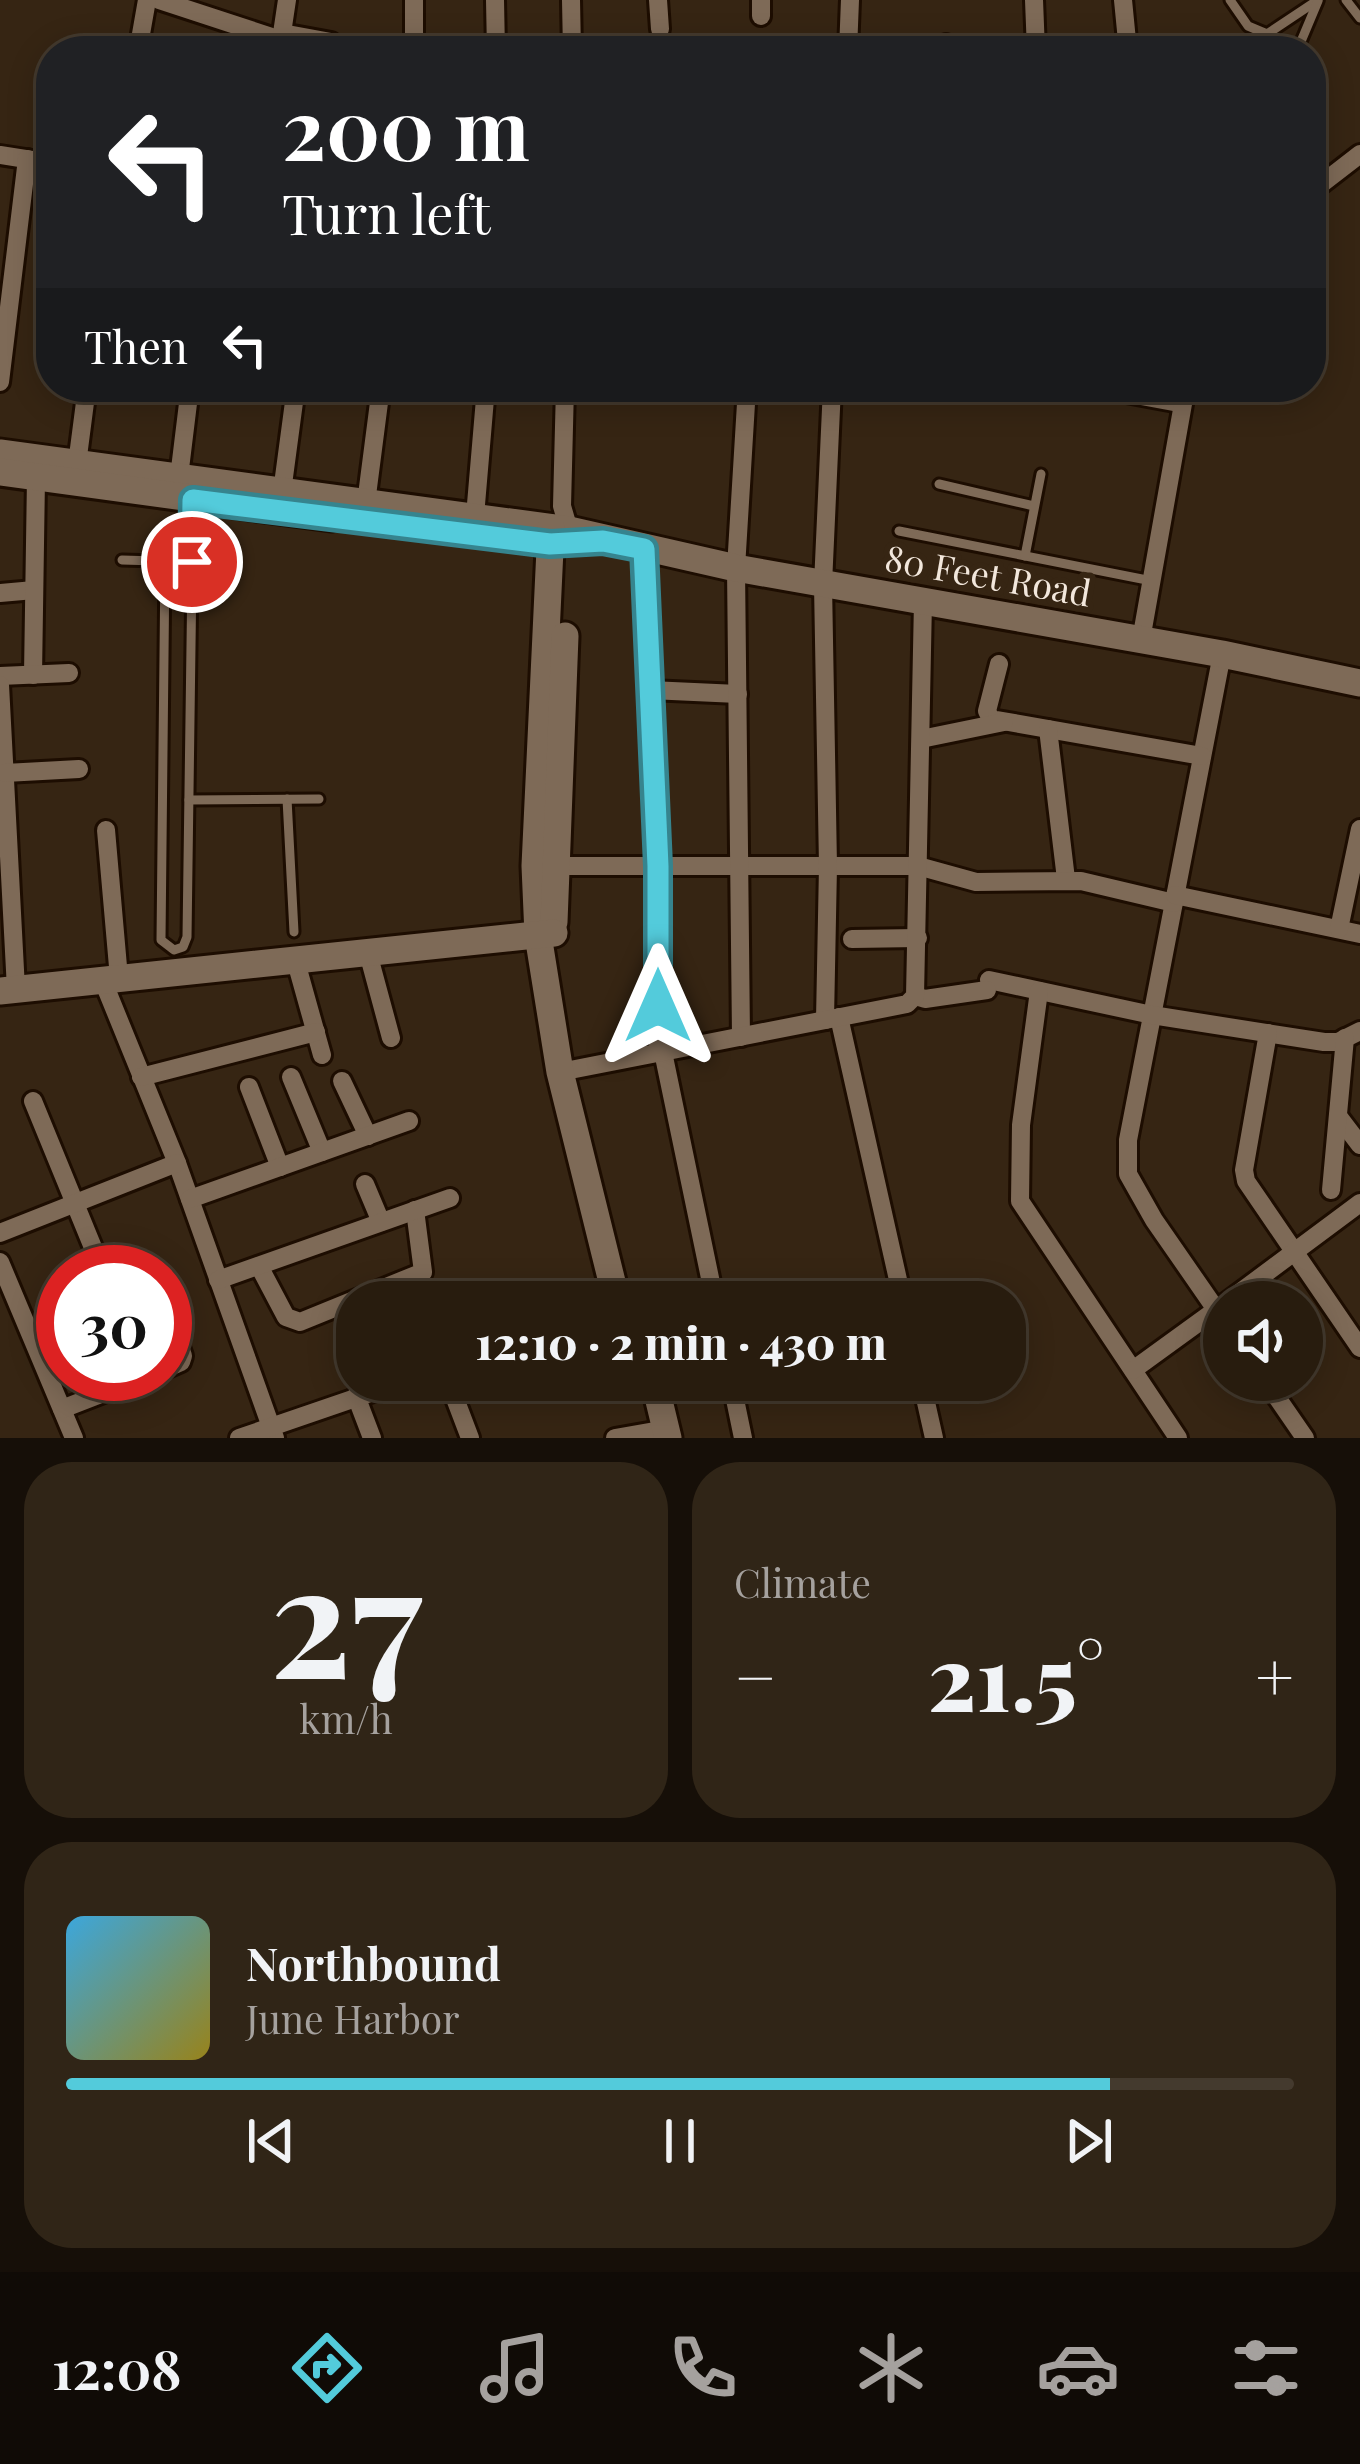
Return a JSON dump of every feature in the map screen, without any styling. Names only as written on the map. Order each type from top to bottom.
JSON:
[{"type":"main road","points":[[0,453],[77,464],[186,489],[282,491],[560,531]]},
{"type":"main road","points":[[0,472],[560,531]]},
{"type":"main road","points":[[560,531],[546,934],[568,1070],[613,1281]]},
{"type":"main road","name":"80 Feet Road","points":[[560,531],[1360,683]]},
{"type":"main road","points":[[8,990],[111,979],[183,959],[296,962],[546,934]]},
{"type":"main road","points":[[568,1070],[629,1281]]},
{"type":"main road","points":[[645,1401],[658,1434]]},
{"type":"main road","points":[[656,1401],[658,1434]]},
{"type":"street","points":[[141,36],[147,0]]},
{"type":"street","points":[[159,0],[212,8],[271,36]]},
{"type":"street","points":[[282,36],[287,0]]},
{"type":"street","points":[[414,0],[414,36]]},
{"type":"street","points":[[495,0],[496,36]]},
{"type":"street","points":[[571,0],[572,36]]},
{"type":"street","points":[[658,0],[660,29]]},
{"type":"street","points":[[849,36],[850,0]]},
{"type":"street","points":[[1034,0],[1035,36]]},
{"type":"street","points":[[1124,0],[1127,36]]},
{"type":"street","points":[[1326,180],[1360,154]]},
{"type":"street","points":[[0,155],[36,160]]},
{"type":"street","points":[[0,382],[27,159]]},
{"type":"street","points":[[77,464],[86,402]]},
{"type":"street","points":[[186,489],[189,402]]},
{"type":"street","points":[[282,491],[294,402]]},
{"type":"street","points":[[366,503],[379,402]]},
{"type":"street","points":[[475,516],[485,402]]},
{"type":"street","points":[[560,531],[564,402]]},
{"type":"street","points":[[741,1037],[736,568],[746,402]]},
{"type":"street","points":[[831,402],[824,584],[832,1019],[898,1281]]},
{"type":"street","points":[[1141,640],[1183,402]]},
{"type":"street","points":[[33,675],[36,478]]},
{"type":"street","points":[[644,549],[658,866],[660,1052],[710,1281]]},
{"type":"street","points":[[0,593],[34,590]]},
{"type":"street","points":[[568,1070],[907,1004],[915,996],[923,601]]},
{"type":"street","points":[[1203,1283],[1154,1220],[1128,1174],[1128,1140],[1222,654]]},
{"type":"street","points":[[999,664],[988,715],[1004,722],[1202,756]]},
{"type":"street","points":[[8,990],[0,680],[68,674]]},
{"type":"street","points":[[650,690],[738,694]]},
{"type":"street","points":[[921,739],[1004,722]]},
{"type":"street","points":[[1048,729],[1066,879]]},
{"type":"street","points":[[5,772],[79,769]]},
{"type":"street","points":[[1339,929],[1360,829]]},
{"type":"street","points":[[106,830],[111,979],[141,1077],[177,1163],[273,1432]]},
{"type":"street","points":[[545,866],[918,866],[976,882],[1066,879],[1360,934]]},
{"type":"street","points":[[852,939],[918,938]]},
{"type":"street","points":[[368,953],[391,1038]]},
{"type":"street","points":[[296,962],[322,1055]]},
{"type":"street","points":[[915,996],[925,999],[988,985],[1324,1042],[1356,1034],[1338,1117],[1330,1190]]},
{"type":"street","points":[[1039,991],[1021,1125],[1020,1201],[1178,1438]]},
{"type":"street","points":[[141,1077],[316,1032]]},
{"type":"street","points":[[1268,1033],[1244,1170],[1253,1196],[1360,1348]]},
{"type":"street","points":[[291,1077],[322,1152]]},
{"type":"street","points":[[342,1081],[368,1136]]},
{"type":"street","points":[[249,1087],[280,1167]]},
{"type":"street","points":[[33,1101],[93,1245]]},
{"type":"street","points":[[1338,1117],[1360,1145]]},
{"type":"street","points":[[190,1199],[409,1121]]},
{"type":"street","points":[[0,1233],[177,1163]]},
{"type":"street","points":[[365,1184],[381,1222]]},
{"type":"street","points":[[218,1280],[450,1198]]},
{"type":"street","points":[[1258,1281],[1360,1203]]},
{"type":"street","points":[[260,1266],[286,1318],[299,1322],[423,1272],[415,1210]]},
{"type":"street","points":[[0,1262],[74,1438]]},
{"type":"street","points":[[1133,1370],[1203,1323]]},
{"type":"street","points":[[62,1409],[83,1401]]},
{"type":"street","points":[[239,1438],[273,1432],[344,1401]]},
{"type":"street","points":[[358,1401],[372,1438]]},
{"type":"street","points":[[456,1401],[470,1438]]},
{"type":"street","points":[[735,1401],[742,1438]]},
{"type":"street","points":[[926,1401],[934,1438]]},
{"type":"street","points":[[1279,1401],[1305,1438]]},
{"type":"street","points":[[615,1438],[658,1434]]},
{"type":"lane","points":[[1230,0],[1248,26],[1267,34],[1318,0]]},
{"type":"lane","points":[[1303,36],[1318,0]]},
{"type":"lane","points":[[1346,0],[1360,18]]},
{"type":"lane","points":[[1150,402],[1182,408]]},
{"type":"lane","points":[[1025,556],[1041,473]]},
{"type":"lane","points":[[939,484],[1034,506]]},
{"type":"lane","points":[[183,959],[188,938],[192,562],[186,489]]},
{"type":"lane","points":[[899,530],[1152,581]]},
{"type":"lane","points":[[122,560],[192,562]]},
{"type":"lane","points":[[164,562],[161,940],[183,959]]},
{"type":"lane","points":[[164,631],[191,632]]},
{"type":"lane","points":[[163,756],[190,757]]},
{"type":"lane","points":[[287,799],[294,932]]},
{"type":"lane","points":[[162,810],[319,799]]},
{"type":"lane","points":[[162,850],[188,850]]},
{"type":"route","points":[[192,562],[193,500],[550,544],[603,541],[644,549],[658,866],[658,1006]]}]
